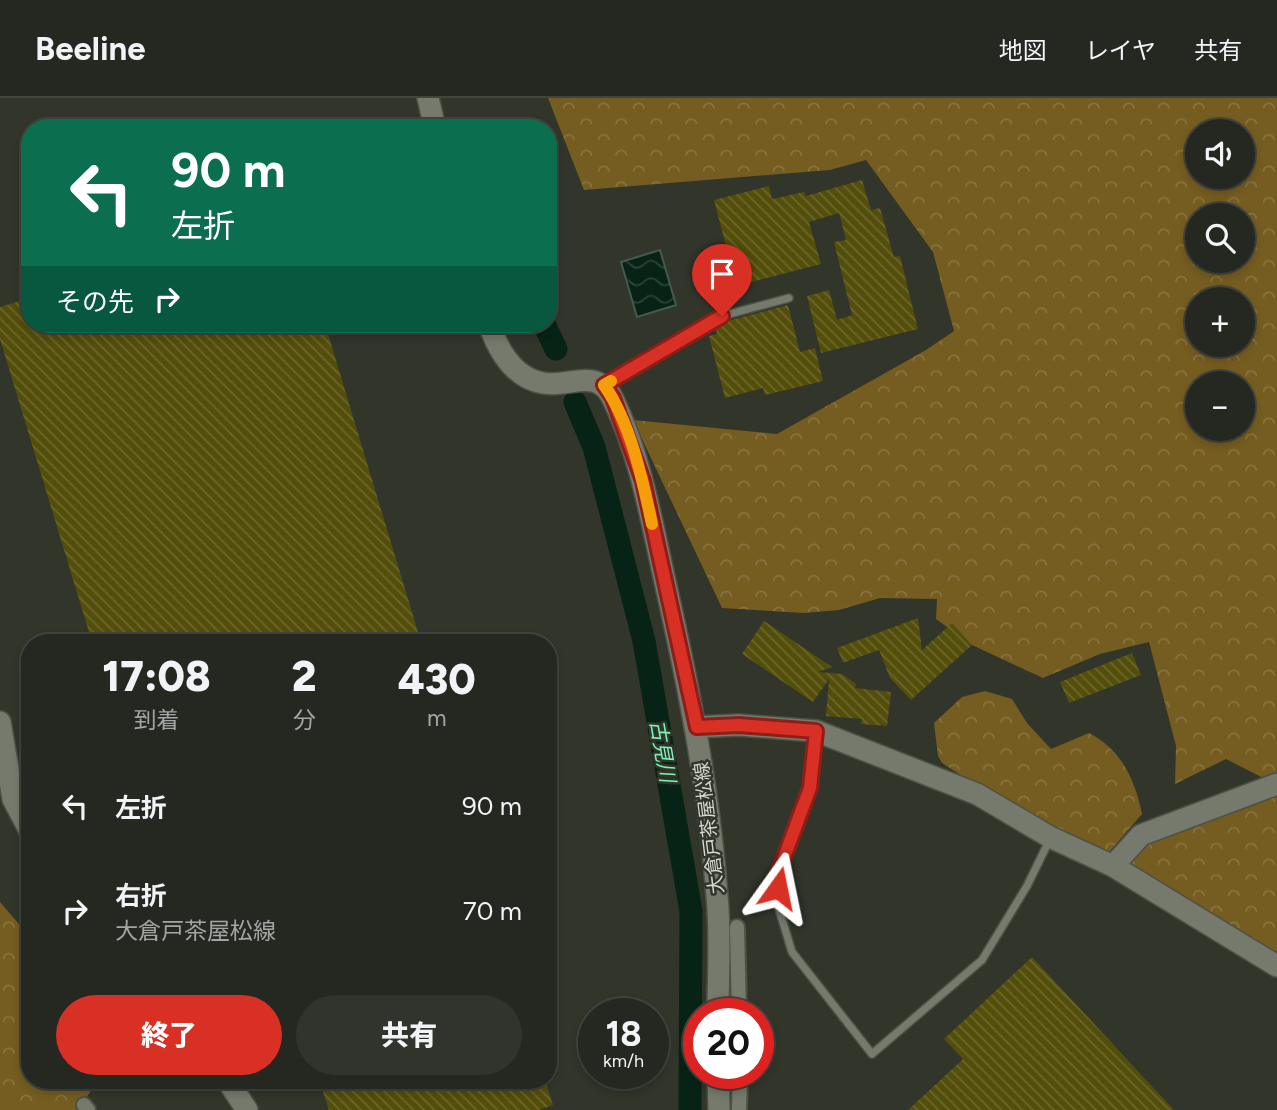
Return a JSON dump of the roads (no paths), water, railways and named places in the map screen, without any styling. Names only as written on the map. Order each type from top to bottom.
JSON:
[{"type":"street","points":[[428,98],[433,119]]},
{"type":"street","points":[[492,333],[496,345],[513,370],[543,383],[592,379],[604,385]]},
{"type":"street","name":"大倉戸茶屋松線","points":[[604,385],[613,398],[643,481],[697,727],[718,898],[718,998]]},
{"type":"street","points":[[0,722],[13,799],[21,814]]},
{"type":"street","points":[[697,727],[739,725],[816,731],[977,794],[1051,837],[1113,866],[1277,966]]},
{"type":"street","points":[[1113,866],[1141,835],[1277,784]]},
{"type":"street","points":[[737,927],[739,998]]},
{"type":"street","points":[[233,1089],[247,1110]]},
{"type":"street","points":[[719,1089],[719,1110]]},
{"type":"street","points":[[739,1110],[740,1089]]},
{"type":"lane","points":[[604,385],[722,316],[789,298]]},
{"type":"lane","points":[[816,731],[810,788],[779,871],[778,906],[792,952],[872,1054],[982,960],[1027,886],[1051,837]]},
{"type":"water","points":[[660,250],[676,305],[637,317],[621,262]]},
{"type":"waterway","name":"古見川","points":[[548,333],[556,349]]},
{"type":"waterway","name":"古見川","points":[[575,402],[594,447],[644,641],[691,911],[690,1110]]}]
